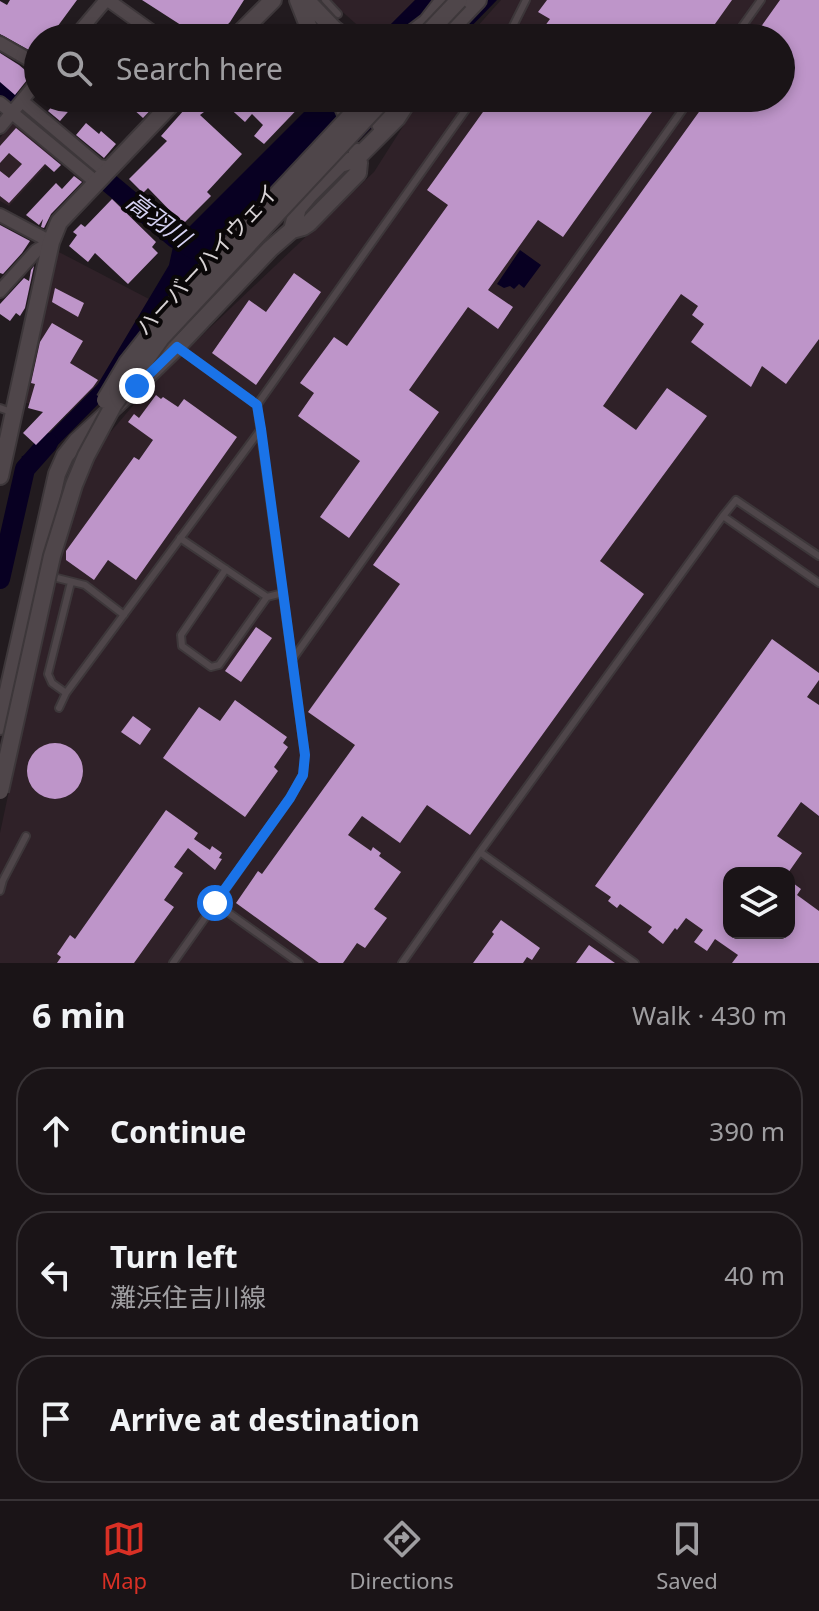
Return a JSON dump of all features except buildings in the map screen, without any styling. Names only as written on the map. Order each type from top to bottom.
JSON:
[{"type":"street","points":[[86,24],[107,0],[141,24]]},
{"type":"street","points":[[249,24],[273,0]]},
{"type":"street","points":[[298,0],[307,24]]},
{"type":"street","points":[[306,0],[329,24]]},
{"type":"street","points":[[424,24],[445,0]]},
{"type":"street","points":[[432,24],[445,0]]},
{"type":"street","points":[[438,24],[459,0]]},
{"type":"street","points":[[455,24],[478,0]]},
{"type":"street","points":[[466,24],[488,0]]},
{"type":"street","points":[[0,43],[24,57]]},
{"type":"street","points":[[0,127],[24,98]]},
{"type":"street","points":[[0,103],[17,106],[24,111]]},
{"type":"street","points":[[17,106],[24,112]]},
{"type":"street","points":[[24,112],[103,176]]},
{"type":"street","points":[[25,112],[99,166],[103,176]]},
{"type":"street","points":[[0,476],[7,411],[51,242],[59,222],[164,112]]},
{"type":"street","points":[[345,112],[356,138],[356,159]]},
{"type":"street","name":"ハーバーハイウェイ","points":[[0,761],[58,513],[77,459],[105,400],[139,346],[168,311],[354,112]]},
{"type":"street","name":"ハーバーハイウェイ","points":[[0,791],[52,556],[74,485],[100,429],[161,338],[381,112]]},
{"type":"street","points":[[356,159],[385,112]]},
{"type":"street","points":[[0,726],[7,662],[57,474],[65,456],[292,230],[298,208],[309,195],[340,164],[356,159],[401,112]]},
{"type":"street","points":[[0,215],[51,242]]},
{"type":"street","points":[[0,291],[36,251],[51,242]]},
{"type":"lane","points":[[325,0],[338,14]]},
{"type":"lane","points":[[514,24],[526,0]]},
{"type":"lane","points":[[744,24],[761,0]]},
{"type":"lane","points":[[257,405],[464,112]]},
{"type":"lane","points":[[292,660],[681,112]]},
{"type":"lane","points":[[173,963],[290,798],[303,775],[305,755],[257,405],[177,347]]},
{"type":"lane","points":[[59,708],[66,693],[261,429]]},
{"type":"lane","points":[[402,963],[736,500],[819,556]]},
{"type":"lane","points":[[723,516],[819,583]]},
{"type":"lane","points":[[180,538],[267,597]]},
{"type":"lane","points":[[226,569],[181,635],[182,646],[211,667],[219,665],[267,597],[283,593]]},
{"type":"lane","points":[[57,578],[85,585],[124,615]]},
{"type":"lane","points":[[66,693],[52,683],[48,674],[71,582]]},
{"type":"lane","points":[[0,891],[26,836]]},
{"type":"lane","points":[[480,852],[635,963]]},
{"type":"lane","points":[[215,903],[299,963]]},
{"type":"shaded area","points":[[329,0],[415,0],[391,24],[356,24]]},
{"type":"shaded area","points":[[415,0],[497,0],[474,24],[391,24]]},
{"type":"shaded area","points":[[501,0],[819,0],[819,963],[0,963],[0,833],[60,550],[102,442],[154,381],[374,172],[412,112],[795,112],[795,24],[480,24]]},
{"type":"shaded area","points":[[304,112],[387,112],[39,464],[21,457],[32,451],[98,384],[169,265],[174,242]]},
{"type":"shaded area","points":[[16,119],[57,154],[9,206],[0,201],[0,138]]},
{"type":"shaded area","points":[[520,250],[541,265],[524,288],[519,284],[514,289],[510,286],[504,288],[497,284]]},
{"type":"shaded area","points":[[57,251],[149,299],[98,384],[68,414],[26,403]]},
{"type":"waterway","name":"高羽川","points":[[0,92],[175,238],[194,249]]},
{"type":"waterway","points":[[0,579],[25,469],[48,443]]},
{"type":"route","points":[[137,386],[177,347],[257,405],[261,429],[305,755],[303,775],[290,798],[215,903]]}]
